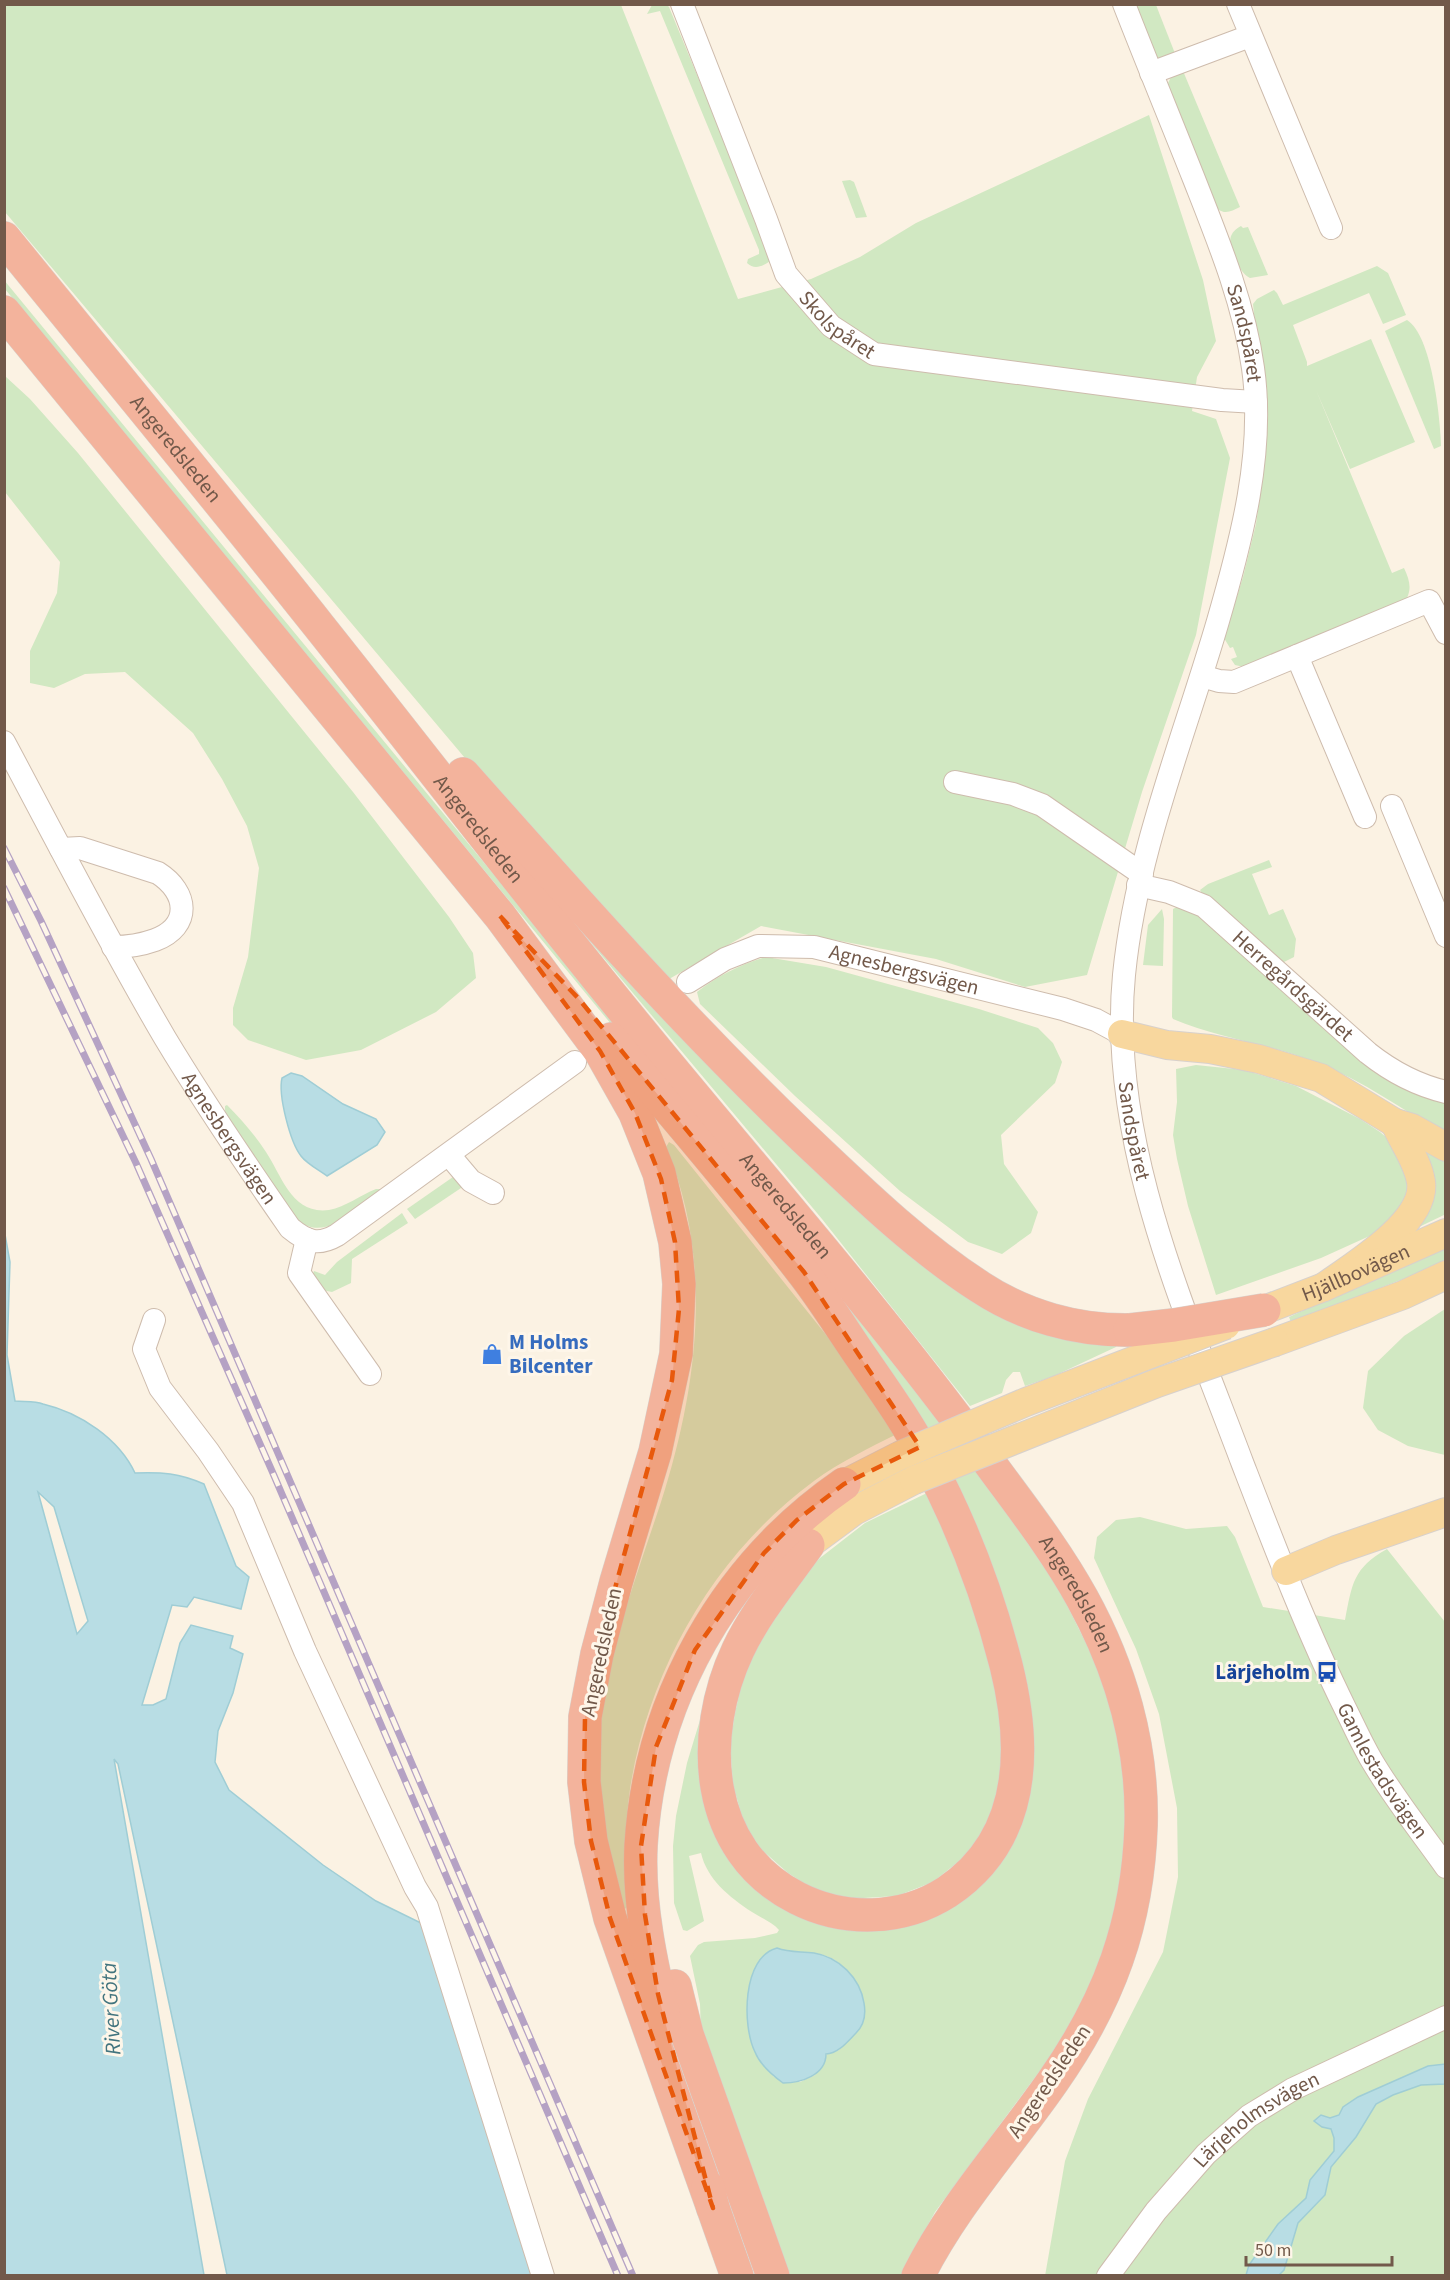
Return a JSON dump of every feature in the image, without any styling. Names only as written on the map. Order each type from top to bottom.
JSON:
[{"type":"highway","name":"Angeredsleden","points":[[4,238],[316,622],[657,1052],[766,1181],[942,1398],[1026,1511],[1062,1565],[1094,1621],[1116,1672],[1130,1719],[1137,1754],[1141,1824],[1136,1885],[1129,1924],[1118,1960],[1073,2052],[1037,2104],[959,2206],[931,2249],[918,2276]]},
{"type":"highway","name":"Angeredsleden","points":[[4,312],[500,916],[600,1051],[635,1113],[661,1179],[675,1242],[679,1284],[679,1309],[672,1380],[650,1471],[597,1654],[585,1717],[584,1782],[591,1841],[610,1918],[713,2208]]},
{"type":"highway","points":[[316,622],[363,660],[542,863],[745,1082],[880,1209],[933,1253],[980,1287],[1004,1300],[1067,1325],[1107,1331],[1130,1330],[1264,1310]]},
{"type":"highway","points":[[500,916],[578,998],[804,1272],[907,1425],[948,1501],[972,1558],[993,1616],[1012,1690],[1019,1741],[1016,1785],[1002,1831],[978,1866],[940,1896],[914,1907],[879,1915],[852,1915],[827,1910],[793,1896],[770,1881],[742,1852],[730,1830],[720,1803],[715,1775],[714,1746],[724,1685],[749,1630],[808,1545]]},
{"type":"highway","points":[[737,2276],[713,2208],[679,2067],[658,1994],[648,1935],[642,1886],[641,1846],[651,1768],[667,1712],[684,1671],[721,1608],[743,1577],[782,1534],[819,1501],[844,1484]]},
{"type":"highway","points":[[773,2276],[687,2034],[671,1972],[660,1893],[660,1836],[669,1776],[678,1740],[690,1704],[711,1659],[729,1628],[770,1579],[808,1545]]},
{"type":"main road","points":[[1122,1034],[1167,1045],[1210,1049],[1258,1059],[1321,1078],[1395,1123],[1412,1128],[1446,1147]]},
{"type":"main road","points":[[1324,1287],[1387,1241],[1412,1214],[1422,1184],[1415,1162],[1395,1123]]},
{"type":"main road","name":"Hjällbovägen","points":[[844,1484],[899,1456],[1026,1402],[1324,1287],[1446,1233]]},
{"type":"main road","name":"Hjällbovägen","points":[[808,1545],[854,1511],[914,1480],[1157,1383],[1403,1295],[1446,1275]]},
{"type":"main road","points":[[1403,1295],[1446,1282]]},
{"type":"main road","points":[[1286,1571],[1336,1550],[1446,1512]]},
{"type":"street","name":"Skolspåret","points":[[682,4],[786,274],[831,326],[874,354],[1222,400],[1256,402]]},
{"type":"street","name":"Sandspåret","points":[[1124,4],[1212,225],[1239,301],[1253,367],[1256,402],[1248,502],[1237,558],[1140,879],[1124,977],[1122,1034],[1135,1138],[1164,1255],[1286,1571]]},
{"type":"street","points":[[1238,4],[1331,228]]},
{"type":"street","points":[[1151,73],[1250,36]]},
{"type":"street","points":[[1202,676],[1209,680],[1234,682],[1429,601],[1446,633]]},
{"type":"street","points":[[1297,656],[1365,817]]},
{"type":"street","name":"Agnesbergsvägen","points":[[4,742],[113,947],[166,1039],[241,1157],[290,1228],[307,1239]]},
{"type":"street","points":[[955,782],[1013,794],[1042,805],[1140,879]]},
{"type":"street","points":[[1392,806],[1446,936]]},
{"type":"street","points":[[60,849],[80,848],[158,873],[168,879],[177,890],[183,903],[181,917],[174,929],[149,942],[133,947],[113,947]]},
{"type":"street","name":"Herregårdsgärdet","points":[[1140,879],[1203,906],[1391,1071],[1411,1081],[1446,1092]]},
{"type":"street","name":"Agnesbergsvägen","points":[[688,982],[725,959],[758,946],[814,947],[1063,1009],[1096,1020],[1122,1034]]},
{"type":"street","points":[[370,1374],[299,1273],[307,1239],[322,1242],[337,1235],[575,1062]]},
{"type":"street","points":[[449,1155],[471,1181],[493,1193]]},
{"type":"street","points":[[154,1320],[144,1348],[160,1388],[208,1451],[243,1503],[305,1651],[427,1907],[543,2276]]},
{"type":"street","name":"Gamlestadsvägen","points":[[1286,1571],[1327,1672],[1372,1762],[1446,1867]]},
{"type":"street","name":"Lärjeholmsvägen","points":[[1108,2276],[1156,2211],[1206,2154],[1249,2116],[1293,2089],[1446,2017]]},
{"type":"highlighted area","points":[[500,916],[578,998],[804,1272],[920,1447],[844,1484],[797,1520],[764,1553],[695,1650],[656,1747],[641,1846],[645,1915],[658,1994],[713,2208],[610,1918],[591,1841],[584,1782],[585,1717],[597,1654],[672,1380],[679,1309],[675,1242],[661,1179],[635,1113],[600,1051]]},
{"type":"green space","points":[[4,5],[621,5],[738,299],[811,279],[860,257],[916,223],[1149,115],[1203,280],[1216,341],[1197,377],[1192,411],[1216,419],[1230,458],[1196,635],[1142,792],[1087,975],[1025,987],[936,959],[761,926],[657,986],[5,212]]},
{"type":"green space","points":[[652,5],[669,7],[751,206],[770,261],[761,266],[755,267],[747,263],[748,259],[759,254],[759,250],[660,11],[647,14]]},
{"type":"green space","points":[[1133,5],[1156,5],[1176,56],[1173,59],[1157,59]]},
{"type":"green space","points":[[1183,71],[1240,207],[1231,211],[1223,212],[1218,209],[1167,85],[1171,77]]},
{"type":"green space","points":[[842,181],[854,182],[867,217],[856,218]]},
{"type":"green space","points":[[1241,226],[1248,227],[1268,275],[1250,278],[1238,265],[1232,253],[1230,241],[1233,233]]},
{"type":"green space","points":[[1377,266],[1388,273],[1406,315],[1383,324],[1369,293],[1293,325],[1307,366],[1371,339],[1415,442],[1350,469],[1316,390],[1392,573],[1404,568],[1409,583],[1409,594],[1407,598],[1244,667],[1235,665],[1231,659],[1237,657],[1233,647],[1230,648],[1224,638],[1243,577],[1256,524],[1265,461],[1266,436],[1253,304],[1257,299],[1274,290],[1283,305]]},
{"type":"green space","points":[[4,280],[939,1415],[1058,1587],[1100,1671],[1122,1752],[1127,1819],[1123,1879],[1100,1966],[1062,2041],[935,2212],[901,2275],[786,2275],[701,2033],[700,2004],[690,1956],[698,1945],[704,1942],[755,1938],[777,1933],[779,1930],[727,1894],[708,1871],[701,1853],[689,1856],[704,1921],[687,1931],[683,1930],[674,1903],[673,1846],[676,1816],[687,1763],[703,1710],[709,1818],[862,1929],[1017,1833],[992,1577],[691,1121],[5,289]],"holes":[[[782,1949],[814,1953],[839,1963],[851,1981],[859,2030],[839,2050],[827,2054],[815,2075],[800,2082],[774,2077],[759,2059],[753,2047],[749,1990],[753,1972]]]},
{"type":"green space","points":[[1407,320],[1416,329],[1423,342],[1433,378],[1441,446],[1434,449],[1385,331]]},
{"type":"green space","points":[[5,376],[30,399],[78,453],[353,792],[449,917],[473,953],[476,978],[436,1012],[361,1050],[306,1060],[248,1040],[233,1025],[233,1008],[248,957],[259,868],[247,826],[222,779],[193,733],[125,672],[85,674],[54,688],[30,683],[30,651],[57,593],[60,562],[5,492]]},
{"type":"green space","points":[[510,846],[898,1237],[1117,1345],[1116,1347],[1054,1376],[1025,1386],[1020,1372],[1013,1372],[1006,1380],[1002,1393],[970,1406],[822,1219]]},
{"type":"green space","points":[[1269,860],[1272,867],[1252,874],[1269,915],[1283,909],[1296,939],[1294,957],[1284,962],[1278,961],[1200,890],[1208,884]]},
{"type":"green space","points":[[1177,907],[1194,913],[1445,1100],[1445,1135],[1335,1070],[1300,1056],[1209,1032],[1173,1019],[1173,909]]},
{"type":"green space","points":[[1162,909],[1164,919],[1163,966],[1143,965],[1148,925]]},
{"type":"green space","points":[[766,957],[826,967],[979,1009],[1038,1028],[1053,1043],[1062,1062],[1055,1083],[1001,1135],[1004,1164],[1038,1212],[1031,1233],[1002,1254],[968,1242],[900,1191],[795,1096],[700,1004],[697,992],[713,980],[747,963]]},
{"type":"green space","points":[[1196,1065],[1244,1070],[1296,1086],[1380,1132],[1394,1144],[1410,1179],[1406,1204],[1374,1234],[1321,1258],[1216,1295],[1188,1206],[1173,1135],[1177,1102],[1176,1069]]},
{"type":"green space","points":[[227,1105],[262,1146],[290,1192],[306,1206],[316,1210],[329,1210],[376,1189],[382,1192],[352,1214],[329,1226],[317,1228],[306,1226],[296,1218],[225,1113]]},
{"type":"green space","points":[[669,1142],[674,1145],[847,1361],[897,1434],[824,1474],[778,1510],[746,1543],[717,1579],[692,1617],[670,1658],[639,1744],[628,1804],[627,1907],[623,1909],[611,1861],[603,1814],[600,1766],[602,1716],[619,1634],[674,1458],[684,1414],[695,1324],[695,1279],[691,1234],[681,1190],[666,1147]]},
{"type":"green space","points":[[1420,1146],[1445,1156],[1446,1214],[1421,1226]]},
{"type":"green space","points":[[453,1177],[462,1186],[461,1188],[415,1219],[407,1209]]},
{"type":"green space","points":[[402,1213],[408,1223],[352,1259],[351,1283],[332,1292],[322,1290],[312,1276],[314,1271],[325,1275],[337,1262]]},
{"type":"green space","points":[[1445,1246],[1445,1263],[1291,1322],[1289,1317]]},
{"type":"green space","points":[[1445,1309],[1445,1455],[1408,1446],[1378,1430],[1363,1408],[1368,1371],[1404,1336]]},
{"type":"green space","points":[[929,1492],[958,1555],[1000,1691],[1003,1781],[983,1834],[968,1854],[933,1882],[897,1896],[846,1899],[810,1887],[788,1873],[761,1849],[748,1830],[733,1785],[730,1745],[735,1713],[747,1659],[802,1576],[820,1558],[865,1523]]},
{"type":"green space","points":[[1140,1517],[1186,1529],[1227,1526],[1235,1537],[1263,1607],[1345,1620],[1356,1578],[1367,1563],[1387,1549],[1445,1622],[1445,2275],[1045,2276],[1065,2161],[1088,2099],[1163,1952],[1178,1877],[1177,1808],[1159,1714],[1136,1649],[1094,1558],[1097,1537],[1116,1520]]},
{"type":"water","points":[[291,1073],[302,1076],[343,1104],[376,1119],[385,1132],[377,1145],[327,1176],[306,1162],[293,1140],[283,1106],[282,1078]]},
{"type":"water","name":"River Göta","points":[[4,1229],[10,1262],[7,1355],[15,1401],[40,1403],[85,1421],[119,1449],[135,1473],[170,1474],[204,1484],[236,1566],[249,1577],[241,1609],[194,1597],[187,1607],[172,1605],[142,1705],[153,1705],[166,1699],[180,1643],[191,1625],[233,1636],[230,1648],[243,1654],[233,1693],[218,1731],[215,1762],[229,1790],[323,1865],[376,1901],[423,1924],[533,2275],[227,2275],[118,1764],[114,1759],[204,2275],[5,2275]],"holes":[[[38,1492],[54,1507],[88,1621],[77,1634]]]},
{"type":"water","points":[[777,1948],[823,1955],[840,1964],[858,1985],[865,2007],[863,2023],[850,2040],[839,2049],[826,2054],[822,2067],[817,2072],[805,2079],[790,2083],[783,2083],[760,2061],[755,2052],[748,2026],[748,1994],[751,1978],[757,1964],[765,1954]]},
{"type":"water","points":[[1445,2064],[1445,2084],[1421,2085],[1376,2104],[1356,2137],[1331,2167],[1325,2195],[1298,2223],[1284,2270],[1279,2275],[1246,2275],[1249,2265],[1278,2224],[1306,2198],[1310,2180],[1334,2151],[1331,2129],[1322,2127],[1314,2121],[1321,2115],[1330,2118],[1339,2115],[1343,2107],[1358,2097],[1428,2066]]},
{"type":"railway","points":[[4,848],[41,921],[151,1159],[633,2276]]},
{"type":"railway","points":[[4,888],[136,1163],[272,1471],[618,2276]]},
{"type":"place","name":"M Holms Bilcenter","points":[[492,1354]]},
{"type":"place","name":"Lärjeholm","points":[[1327,1672]]}]
